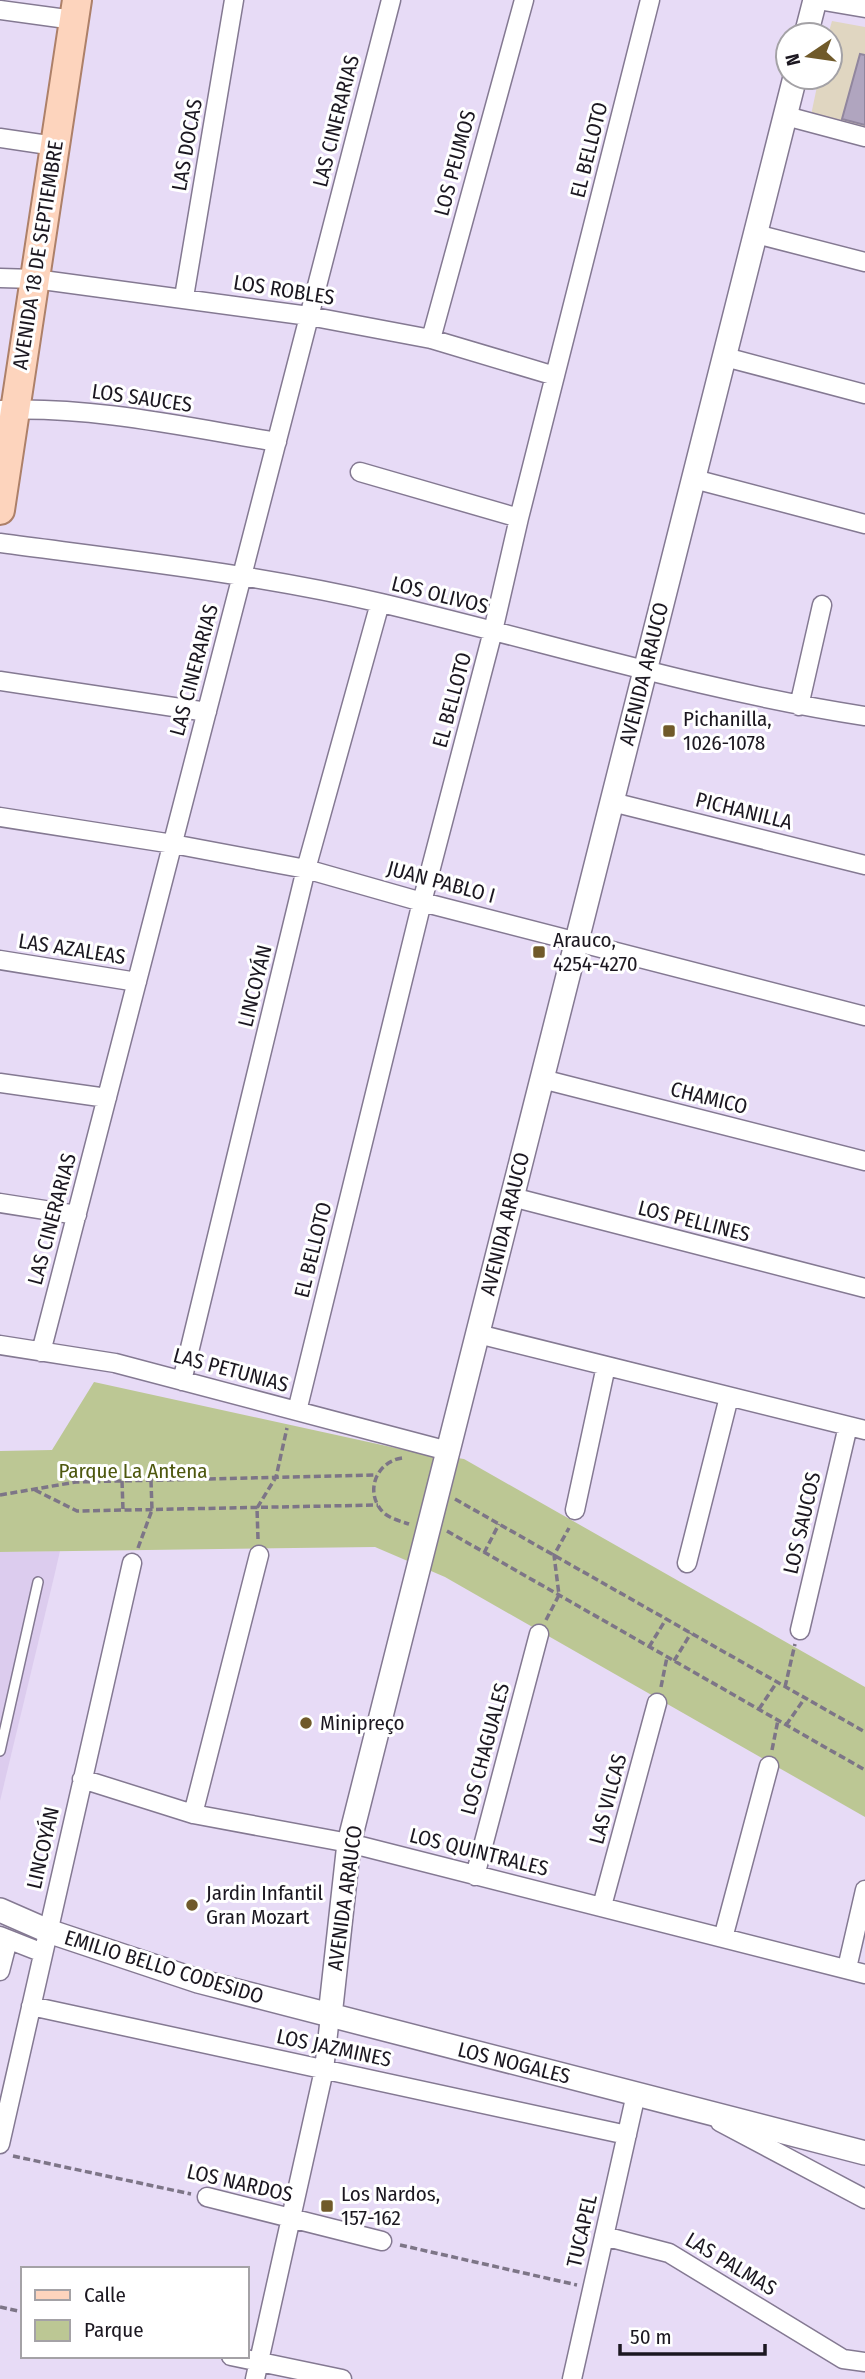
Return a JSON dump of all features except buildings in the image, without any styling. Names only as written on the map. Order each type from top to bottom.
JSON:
[{"type":"main road","name":"AVENIDA 18 DE SEPTIEMBRE","points":[[0,510],[8,410],[35,279],[75,10]]},
{"type":"street","name":"LAS DOCAS","points":[[184,297],[234,0]]},
{"type":"street","name":"LAS CINERARIAS","points":[[41,1352],[391,0]]},
{"type":"street","name":"LOS PEUMOS","points":[[430,339],[524,0]]},
{"type":"street","name":"EL BELLOTO","points":[[294,1411],[493,631],[650,0]]},
{"type":"street","points":[[810,21],[817,0],[865,8]]},
{"type":"street","points":[[0,10],[75,10]]},
{"type":"street","name":"AVENIDA ARAUCO","points":[[257,2371],[324,2070],[349,1843],[792,91]]},
{"type":"street","points":[[786,116],[865,137]]},
{"type":"street","points":[[0,138],[55,146]]},
{"type":"street","points":[[756,234],[865,262]]},
{"type":"street","name":"LOS ROBLES","points":[[0,278],[35,279],[184,297],[309,316],[430,339],[555,376]]},
{"type":"street","points":[[725,357],[865,394]]},
{"type":"street","name":"LOS SAUCES","points":[[8,410],[68,411],[141,419],[276,442]]},
{"type":"street","points":[[360,472],[519,518]]},
{"type":"street","points":[[694,479],[865,524]]},
{"type":"street","name":"LOS OLIVOS","points":[[0,543],[242,575],[380,603],[645,671],[799,706],[865,716]]},
{"type":"street","name":"LINCOYÁN","points":[[182,1381],[306,869],[380,603]]},
{"type":"street","points":[[799,706],[822,605]]},
{"type":"street","points":[[0,681],[207,712]]},
{"type":"street","name":"PICHANILLA","points":[[612,802],[865,865]]},
{"type":"street","name":"JUAN PABLO I","points":[[0,817],[173,844],[306,869],[422,902],[865,1016]]},
{"type":"street","name":"LAS AZALEAS","points":[[0,960],[137,982]]},
{"type":"street","name":"CHAMICO","points":[[542,1079],[865,1161]]},
{"type":"street","points":[[0,1083],[107,1098]]},
{"type":"street","name":"LOS PELLINES","points":[[512,1197],[865,1288]]},
{"type":"street","points":[[0,1203],[77,1215]]},
{"type":"street","points":[[478,1334],[856,1428]]},
{"type":"street","name":"LAS PETUNIAS","points":[[0,1345],[115,1363],[448,1451]]},
{"type":"street","points":[[575,1510],[606,1366]]},
{"type":"street","points":[[687,1563],[729,1397]]},
{"type":"street","name":"LOS SAUCOS","points":[[800,1630],[856,1428]]},
{"type":"street","points":[[193,1814],[259,1555]]},
{"type":"street","name":"LINCOYÁN","points":[[6,2150],[31,2006],[132,1563]]},
{"type":"street","name":"LOS CHAGUALES","points":[[475,1876],[539,1634]]},
{"type":"street","name":"LAS VILCAS","points":[[602,1906],[657,1703]]},
{"type":"street","points":[[723,1938],[769,1766]]},
{"type":"street","name":"LOS QUINTRALES","points":[[82,1779],[193,1814],[349,1843],[865,1974]]},
{"type":"street","points":[[847,1968],[865,1890]]},
{"type":"street","name":"EMILIO BELLO CODESIDO","points":[[0,1910],[48,1931],[198,1982],[330,2016]]},
{"type":"street","points":[[0,1971],[4,1938],[43,1953]]},
{"type":"street","name":"LOS JAZMINES","points":[[31,2006],[627,2135]]},
{"type":"street","name":"LOS NOGALES","points":[[330,2016],[865,2153]]},
{"type":"street","name":"TUCAPEL","points":[[576,2378],[592,2288],[636,2094]]},
{"type":"street","name":"LOS NOGALES","points":[[699,2110],[865,2199]]},
{"type":"street","name":"LOS NARDOS","points":[[206,2197],[382,2241]]},
{"type":"street","name":"LAS PALMAS","points":[[604,2236],[669,2253],[843,2359],[865,2362]]},
{"type":"street","points":[[234,2358],[257,2371],[342,2379]]},
{"type":"lane","points":[[0,1751],[38,1582]]},
{"type":"path","points":[[259,1555],[257,1508],[276,1478],[294,1411]]},
{"type":"path","points":[[407,1457],[393,1459],[384,1465],[377,1475],[373,1492],[378,1505],[391,1518],[429,1526],[484,1553],[865,1770]]},
{"type":"path","points":[[0,1495],[76,1482],[377,1475]]},
{"type":"path","points":[[132,1563],[152,1510],[151,1480]]},
{"type":"path","points":[[122,1481],[123,1510]]},
{"type":"path","points":[[33,1489],[77,1511],[378,1505]]},
{"type":"path","points":[[438,1489],[865,1732]]},
{"type":"path","points":[[484,1553],[499,1524]]},
{"type":"path","points":[[539,1634],[559,1595],[554,1555],[569,1528]]},
{"type":"path","points":[[649,1647],[666,1619]]},
{"type":"path","points":[[785,1687],[800,1630]]},
{"type":"path","points":[[674,1661],[691,1633]]},
{"type":"path","points":[[657,1703],[667,1657]]},
{"type":"path","points":[[760,1709],[777,1682]]},
{"type":"path","points":[[786,1724],[805,1698]]},
{"type":"path","points":[[769,1766],[778,1720]]},
{"type":"path","name":"LOS NARDOS","points":[[6,2150],[206,2197]]},
{"type":"path","points":[[382,2241],[592,2288]]},
{"type":"path","points":[[0,2307],[21,2312]]},
{"type":"shaded area","points":[[844,23],[865,27],[865,129],[811,115],[816,91],[844,91]]},
{"type":"shaded area","points":[[60,1551],[54,1577],[0,1801],[0,1552]]},
{"type":"green space","name":"Parque La Antena","points":[[94,1382],[405,1450],[464,1459],[865,1687],[865,1817],[445,1577],[375,1547],[0,1552],[0,1451],[52,1450]]},
{"type":"place","name":"Pichanilla, 1026-1078","points":[[669,731]]},
{"type":"place","name":"Arauco, 4254-4270","points":[[539,952]]},
{"type":"place","name":"Minipreço","points":[[306,1723]]},
{"type":"place","name":"Jardin Infantil Gran Mozart","points":[[192,1905]]},
{"type":"place","name":"Los Nardos, 157-162","points":[[327,2206]]}]
